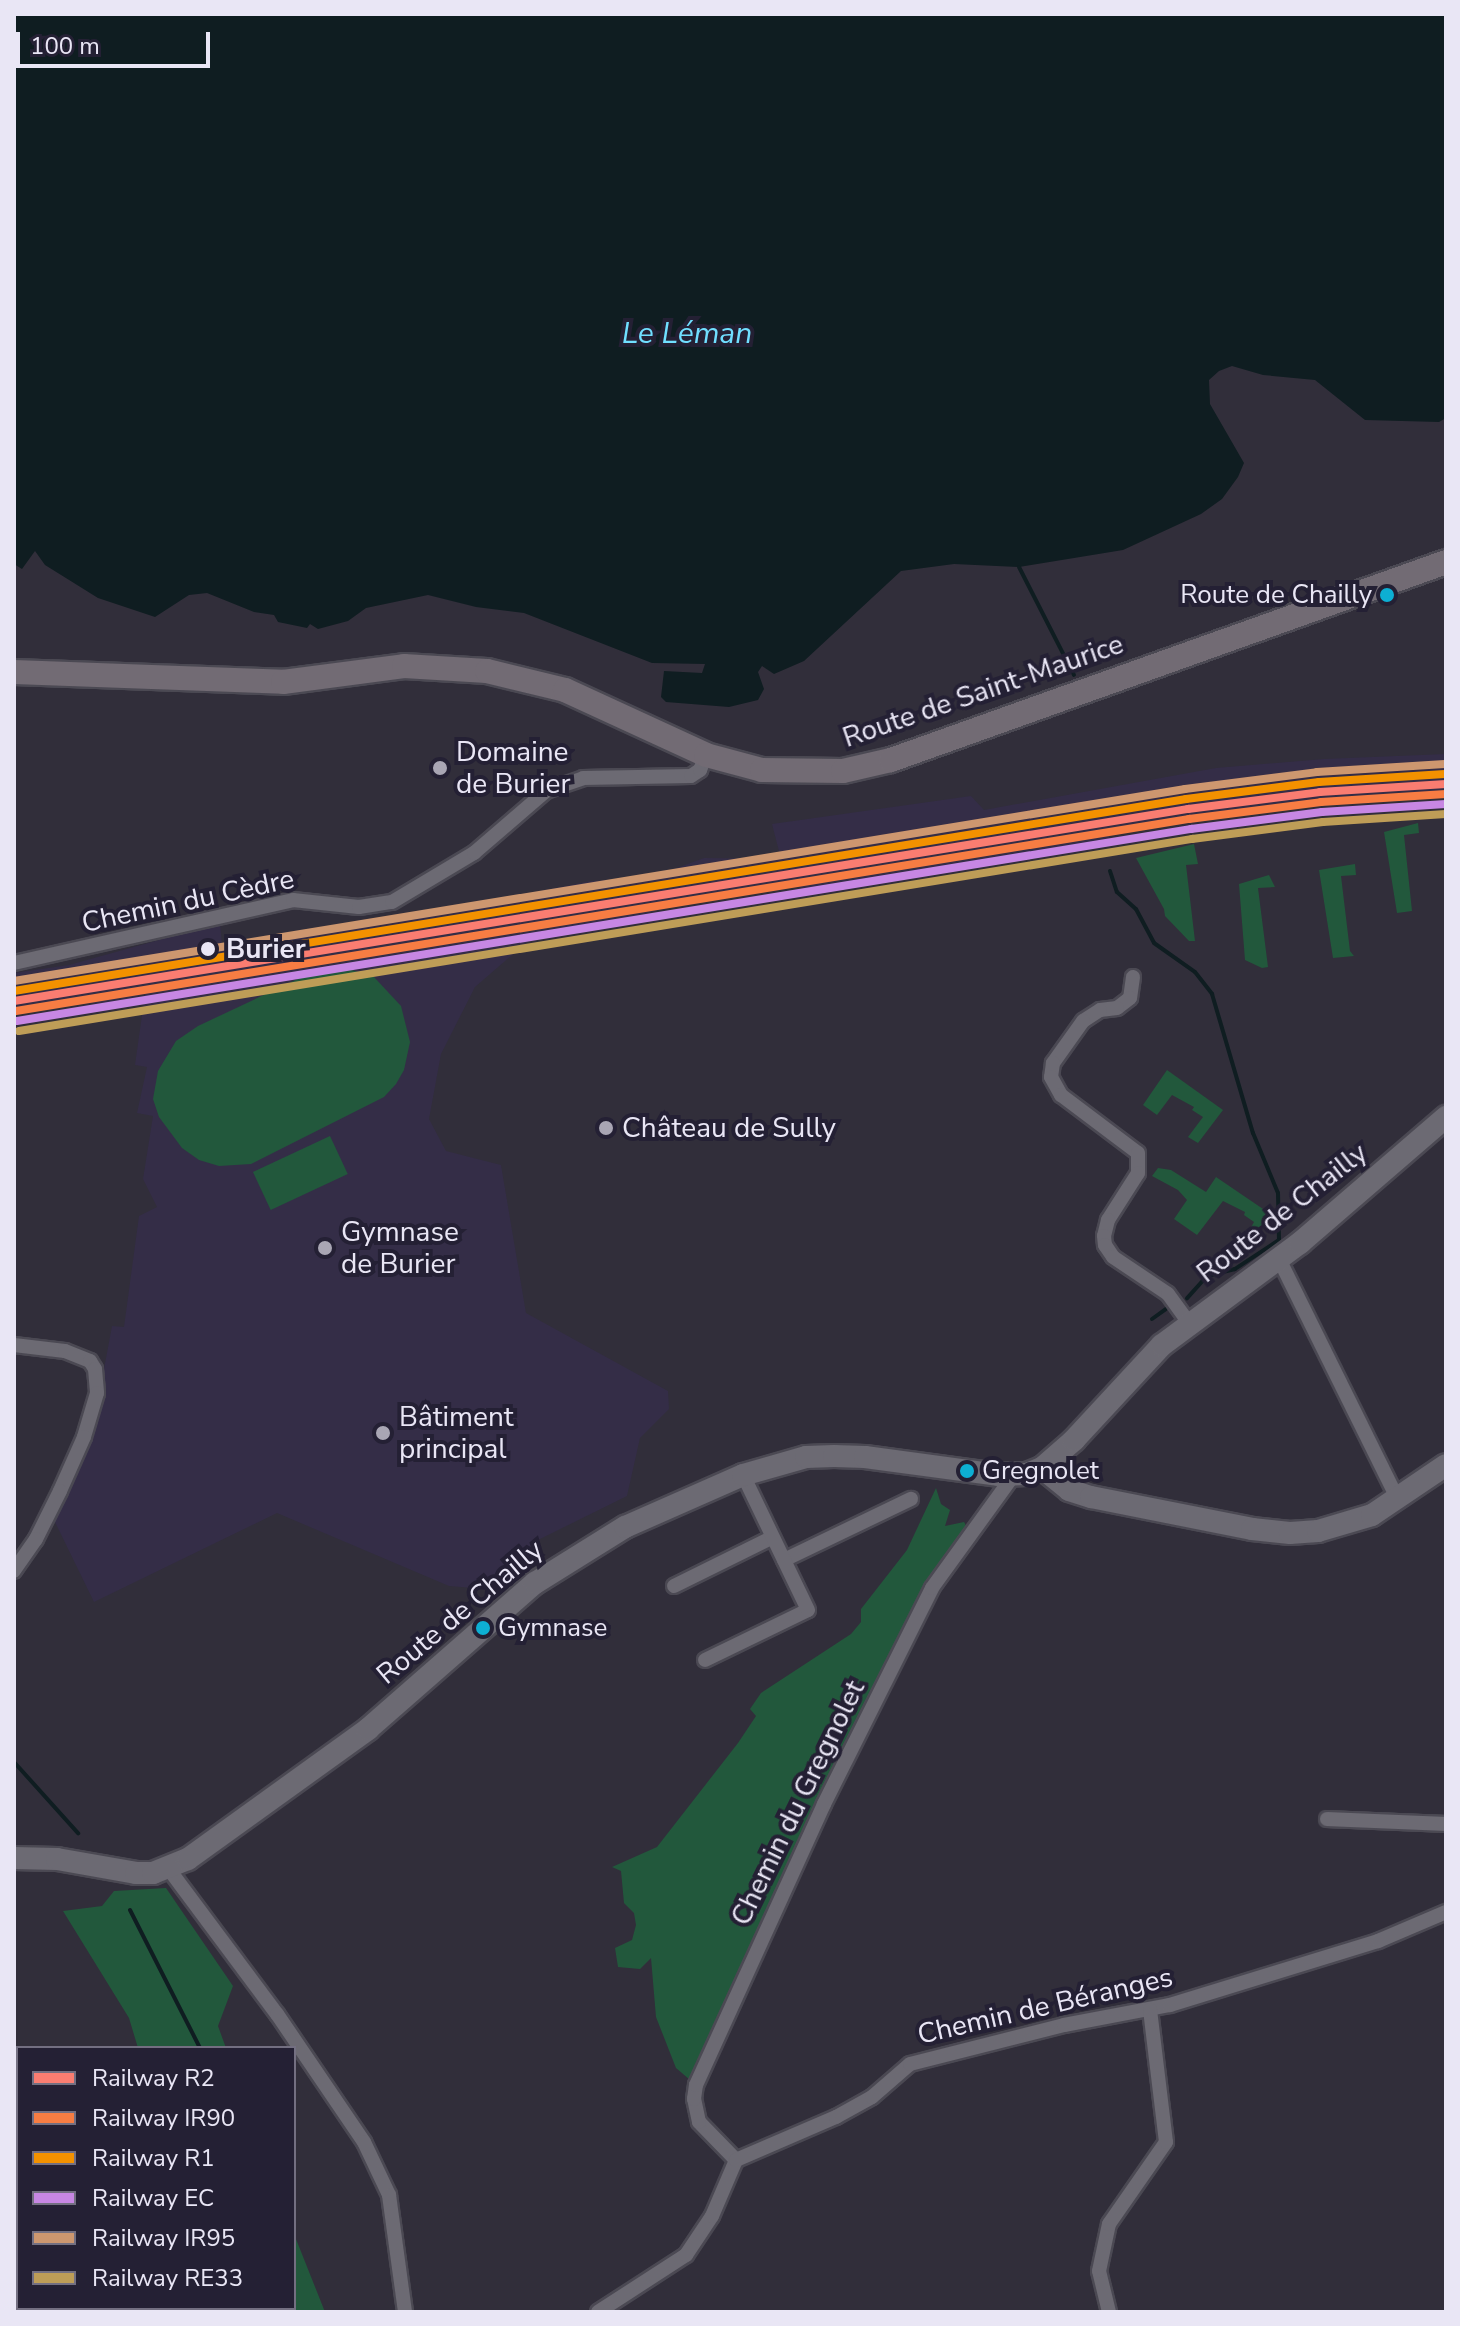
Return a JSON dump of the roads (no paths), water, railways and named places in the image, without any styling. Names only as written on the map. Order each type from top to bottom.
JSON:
[{"type":"main road","name":"Route de Saint-Maurice","points":[[14,672],[283,682],[404,666],[487,671],[565,690],[706,755],[785,772],[843,771],[870,766],[1446,562]]},
{"type":"street","name":"Chemin du Cèdre","points":[[14,963],[293,900],[348,907],[380,905],[398,899],[474,853],[532,799],[554,787],[583,778],[691,776],[700,770],[706,755]]},
{"type":"street","name":"Route de Chailly","points":[[1133,977],[1130,998],[1117,1008],[1100,1010],[1083,1021],[1053,1063],[1051,1077],[1061,1095],[1138,1153],[1140,1170],[1108,1220],[1104,1231],[1105,1245],[1113,1257],[1168,1294],[1189,1323]]},
{"type":"street","name":"Route de Chailly","points":[[14,1858],[57,1859],[136,1873],[168,1868],[226,1833],[368,1729],[544,1577],[632,1524],[743,1475],[806,1457],[834,1456],[1013,1476],[1042,1468],[1074,1440],[1145,1360],[1189,1323],[1279,1259],[1446,1117]]},
{"type":"street","points":[[1279,1259],[1398,1500]]},
{"type":"street","points":[[14,1345],[82,1356],[90,1361],[97,1380],[97,1393],[84,1437],[36,1539],[14,1571]]},
{"type":"street","points":[[1042,1468],[1069,1490],[1091,1497],[1252,1529],[1318,1531],[1372,1515],[1446,1465]]},
{"type":"street","points":[[705,1660],[808,1610],[743,1475]]},
{"type":"street","name":"Chemin du Gregnolet","points":[[736,2160],[699,2122],[694,2099],[696,2085],[824,1804],[932,1588],[1013,1476]]},
{"type":"street","points":[[784,1560],[911,1499]]},
{"type":"street","points":[[674,1586],[773,1537]]},
{"type":"street","points":[[1327,1819],[1446,1824]]},
{"type":"street","points":[[168,1868],[277,2014],[364,2142],[389,2195],[405,2312]]},
{"type":"street","name":"Chemin de Béranges","points":[[736,2160],[872,2097],[910,2064],[1064,2025],[1150,2010],[1299,1968],[1378,1941],[1446,1912]]},
{"type":"street","points":[[1109,2312],[1099,2271],[1109,2224],[1166,2142],[1150,2010]]},
{"type":"street","points":[[598,2312],[686,2255],[712,2216],[736,2160]]},
{"type":"water","name":"Le Léman","points":[[14,14],[1446,14],[1446,418],[1439,422],[1365,420],[1315,380],[1263,375],[1232,366],[1219,371],[1209,380],[1210,404],[1244,463],[1222,499],[1201,514],[1123,550],[1019,567],[954,564],[901,571],[804,661],[774,674],[762,666],[758,672],[764,689],[758,700],[729,707],[666,702],[661,697],[664,671],[702,673],[705,664],[652,663],[524,613],[476,607],[428,595],[366,608],[348,621],[318,629],[310,624],[307,628],[278,622],[274,615],[254,612],[207,593],[189,595],[155,617],[98,598],[45,565],[35,551],[22,569],[14,564]]},
{"type":"waterway","points":[[1019,567],[1074,675]]},
{"type":"waterway","points":[[1110,871],[1117,892],[1136,909],[1154,943],[1195,972],[1212,994],[1253,1133],[1278,1193],[1279,1240],[1235,1269],[1207,1276],[1187,1298]]},
{"type":"waterway","points":[[1152,1319],[1166,1309]]},
{"type":"waterway","points":[[14,1762],[78,1833]]},
{"type":"waterway","points":[[130,1910],[199,2046]]},
{"type":"rail line","name":"IR95","points":[[14,981],[1185,789],[1317,772],[1445,764]]},
{"type":"rail line","name":"R1","points":[[14,991],[1186,799],[1319,782],[1445,774]]},
{"type":"rail line","name":"R2","points":[[14,1001],[1188,809],[1320,792],[1446,784]]},
{"type":"rail line","name":"IR90","points":[[16,1011],[1189,819],[1321,802],[1446,794]]},
{"type":"rail line","name":"EC","points":[[17,1021],[1191,829],[1322,812],[1446,804]]},
{"type":"rail line","name":"RE33","points":[[19,1031],[1192,839],[1323,822],[1446,814]]},
{"type":"place","name":"Route de Chailly","points":[[1387,595]]},
{"type":"place","name":"Domaine de Burier","points":[[440,768]]},
{"type":"place","name":"Burier","points":[[208,949]]},
{"type":"place","name":"Château de Sully","points":[[606,1128]]},
{"type":"place","name":"Gymnase de Burier","points":[[325,1248]]},
{"type":"place","name":"Bâtiment principal","points":[[383,1433]]},
{"type":"place","name":"Gregnolet","points":[[967,1471]]},
{"type":"place","name":"Gymnase","points":[[483,1628]]}]
